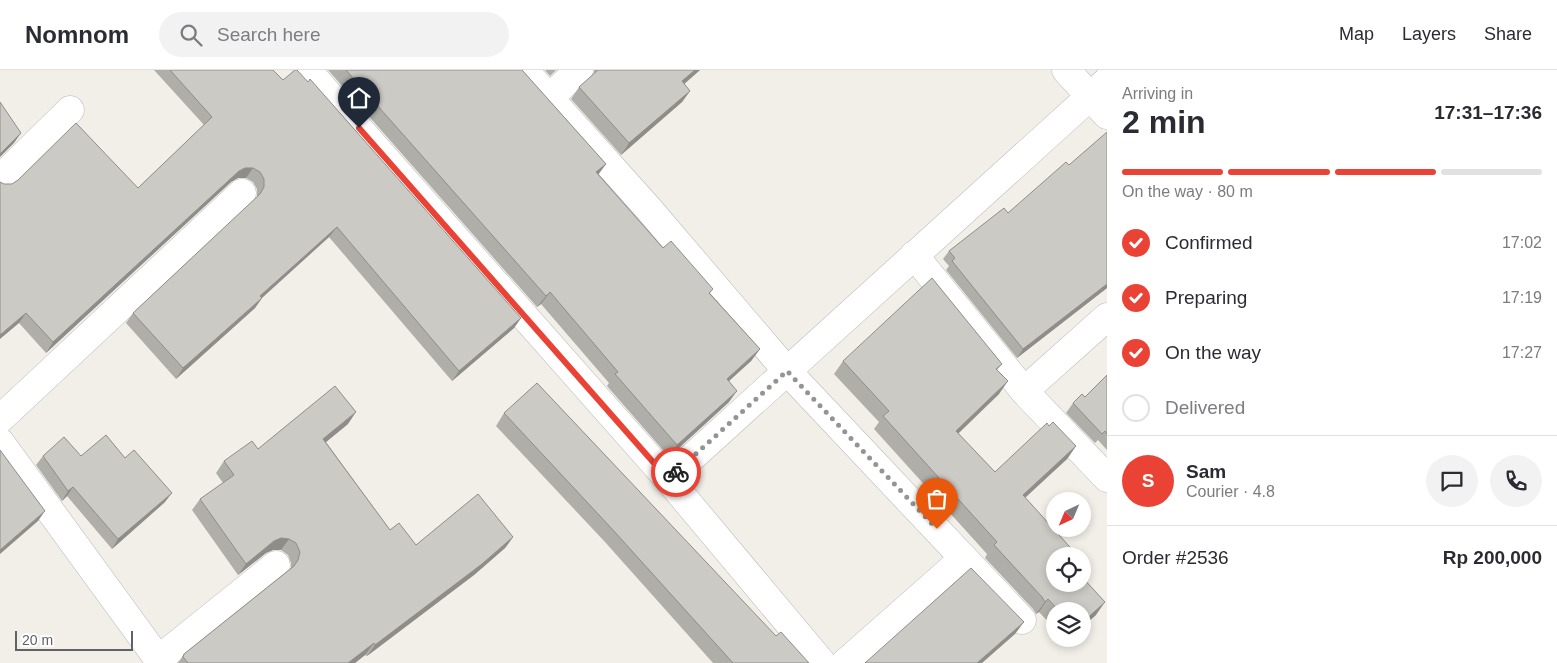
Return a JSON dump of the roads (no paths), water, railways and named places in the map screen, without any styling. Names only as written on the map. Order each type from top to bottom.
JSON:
[{"type":"street","points":[[307,70],[668,479],[822,663]]},
{"type":"street","points":[[524,70],[648,208],[787,371],[1022,620]]},
{"type":"street","points":[[550,97],[579,70]]},
{"type":"street","points":[[668,479],[914,255],[1101,97],[1066,70]]},
{"type":"street","points":[[0,179],[70,110]]},
{"type":"street","points":[[0,419],[242,192]]},
{"type":"street","points":[[914,255],[1024,391],[1107,478]]},
{"type":"street","points":[[1024,391],[1107,317]]},
{"type":"street","points":[[0,442],[160,661],[276,565]]},
{"type":"street","points":[[845,663],[964,558]]}]
